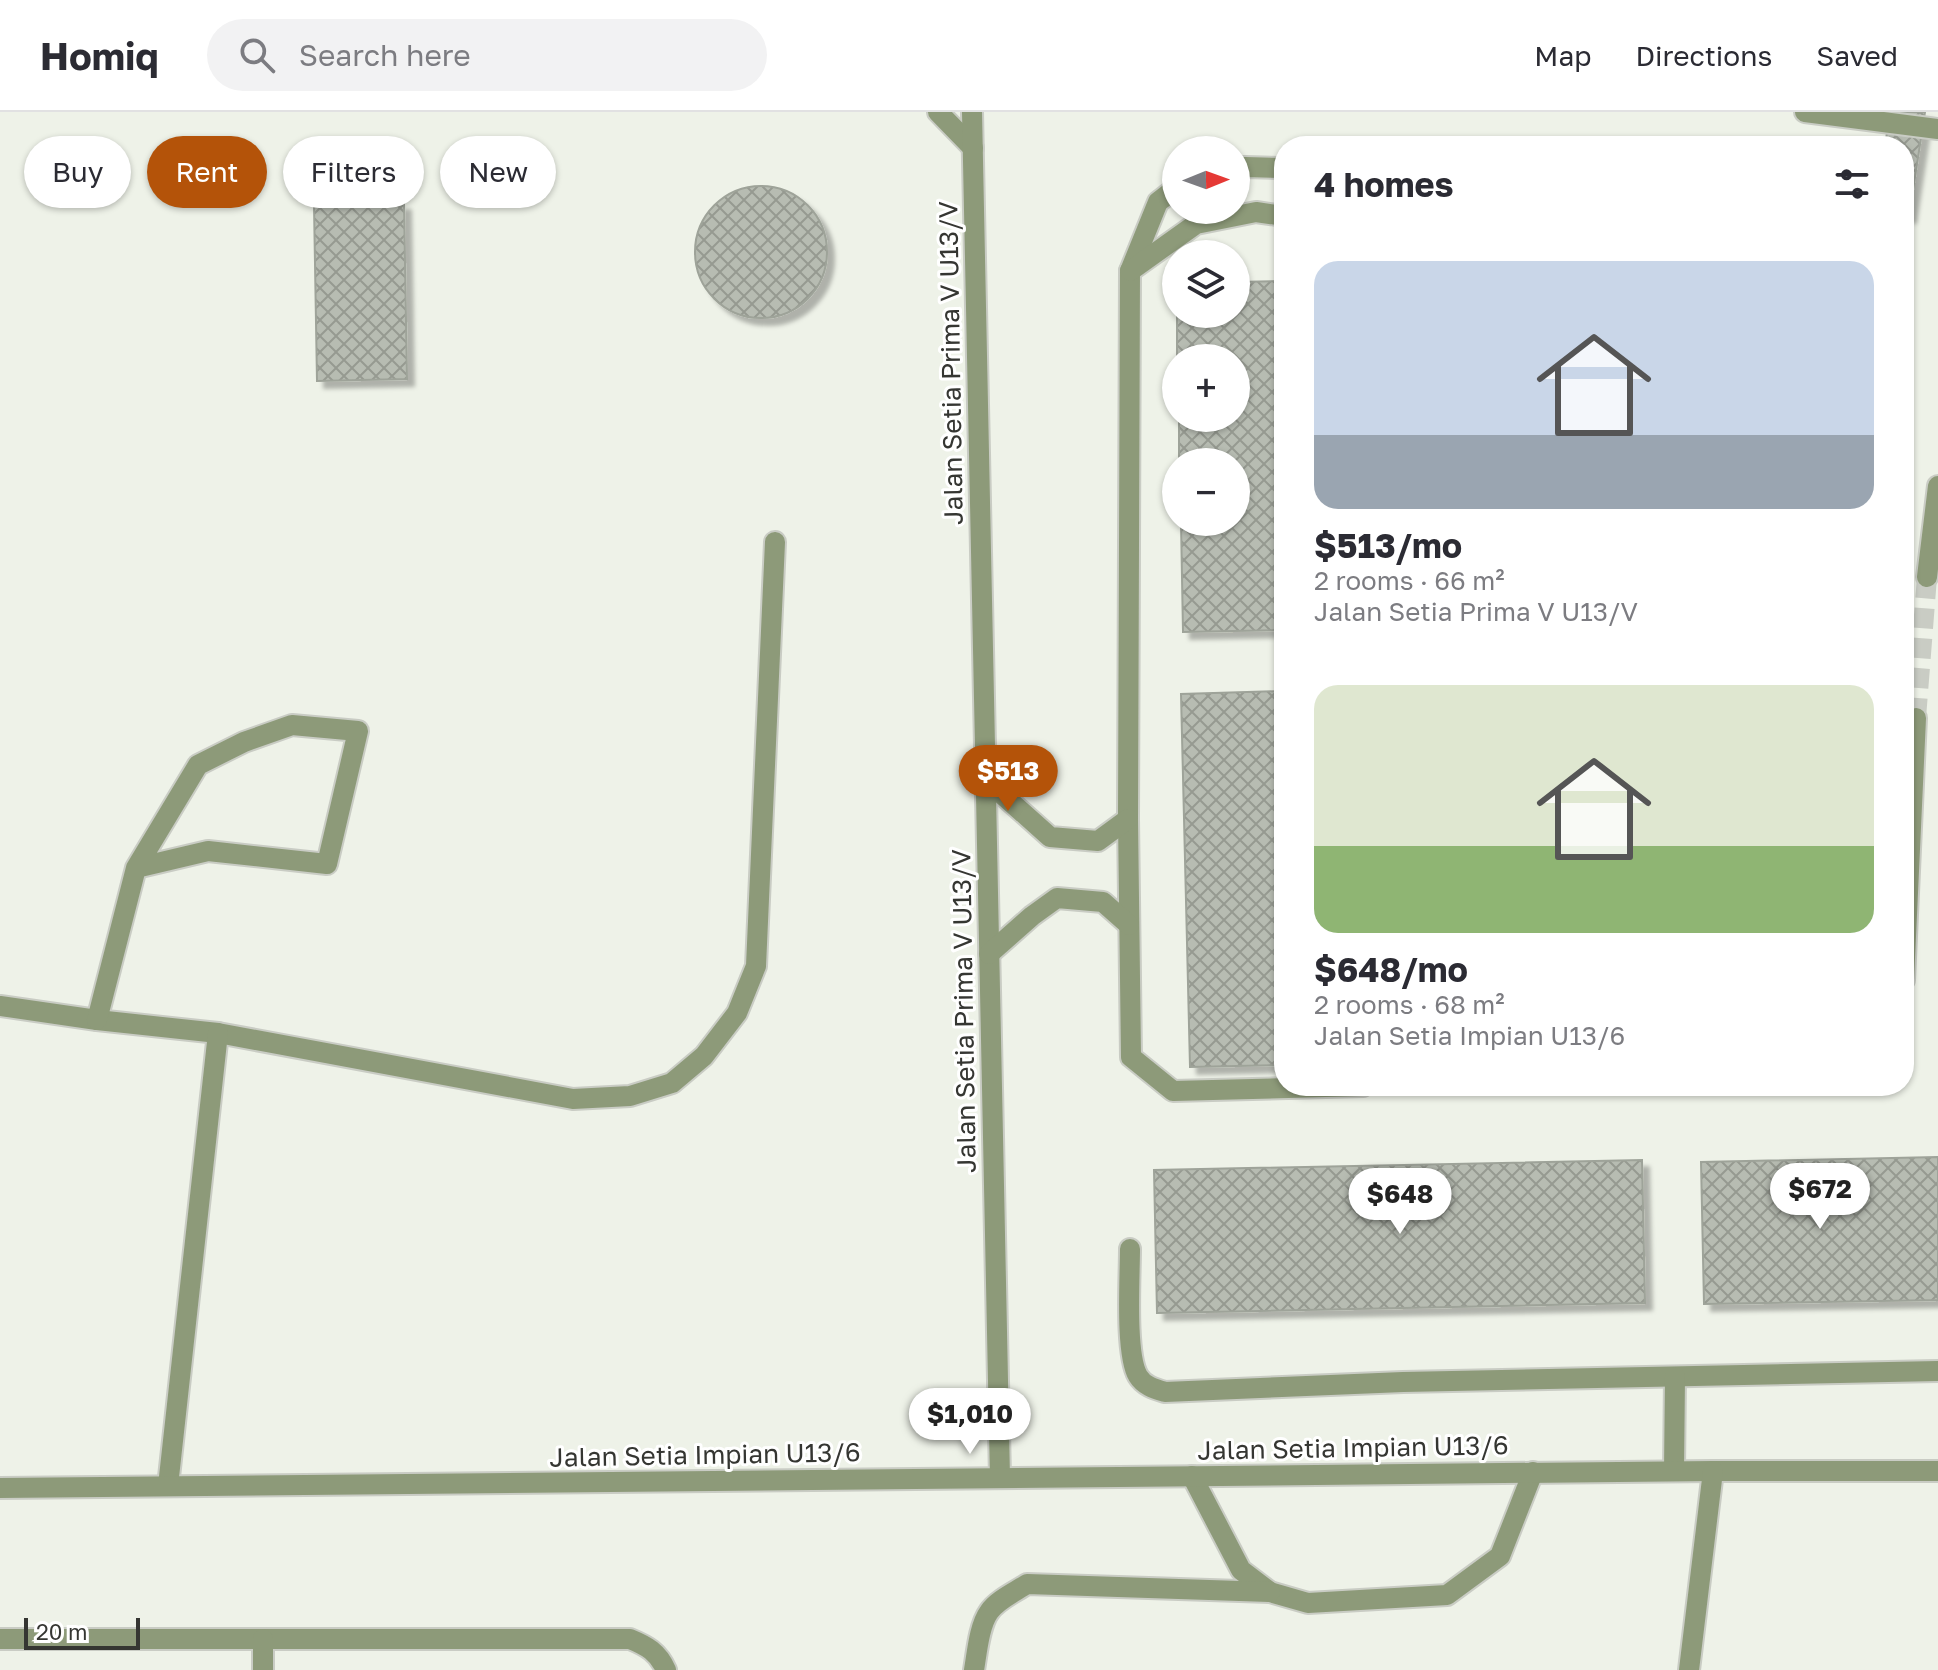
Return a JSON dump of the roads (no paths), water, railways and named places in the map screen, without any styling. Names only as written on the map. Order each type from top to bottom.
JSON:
[{"type":"street","points":[[938,112],[973,148]]},
{"type":"street","name":"Jalan Setia Prima V U13/V","points":[[972,112],[1000,1478]]},
{"type":"street","points":[[1805,112],[1938,129]]},
{"type":"street","points":[[1250,167],[1274,168]]},
{"type":"street","points":[[1162,199],[1130,271],[1128,819],[1131,1057],[1173,1091],[1274,1088]]},
{"type":"street","points":[[1130,271],[1196,224],[1256,212],[1274,215]]},
{"type":"street","points":[[1927,577],[1938,486]]},
{"type":"street","points":[[0,1006],[218,1033],[573,1099],[630,1096],[672,1083],[704,1056],[737,1013],[756,966],[775,542]]},
{"type":"street","points":[[1914,762],[1916,718]]},
{"type":"street","points":[[97,1020],[136,868],[198,765],[244,742],[292,725],[358,731],[327,864],[208,851],[136,868]]},
{"type":"street","points":[[986,780],[1050,837],[1098,841],[1128,819]]},
{"type":"street","points":[[989,954],[1057,898],[1103,902],[1129,925]]},
{"type":"street","points":[[168,1486],[218,1033]]},
{"type":"street","points":[[1130,1249],[1130,1339],[1133,1361],[1142,1381],[1165,1392],[1403,1382],[1938,1371]]},
{"type":"street","points":[[1674,1471],[1675,1377]]},
{"type":"street","points":[[1689,1670],[1713,1471]]},
{"type":"street","name":"Jalan Setia Impian U13/6","points":[[0,1488],[1533,1472],[1938,1471]]},
{"type":"street","points":[[974,1670],[979,1638],[989,1611],[1027,1584],[1270,1592],[1308,1603],[1447,1595],[1500,1556],[1533,1472]]},
{"type":"street","points":[[1192,1476],[1241,1570],[1270,1592]]},
{"type":"street","points":[[0,1639],[630,1639],[649,1647],[666,1670]]},
{"type":"street","points":[[263,1639],[263,1670]]},
{"type":"tunnel","points":[[1916,718],[1927,577]]}]
